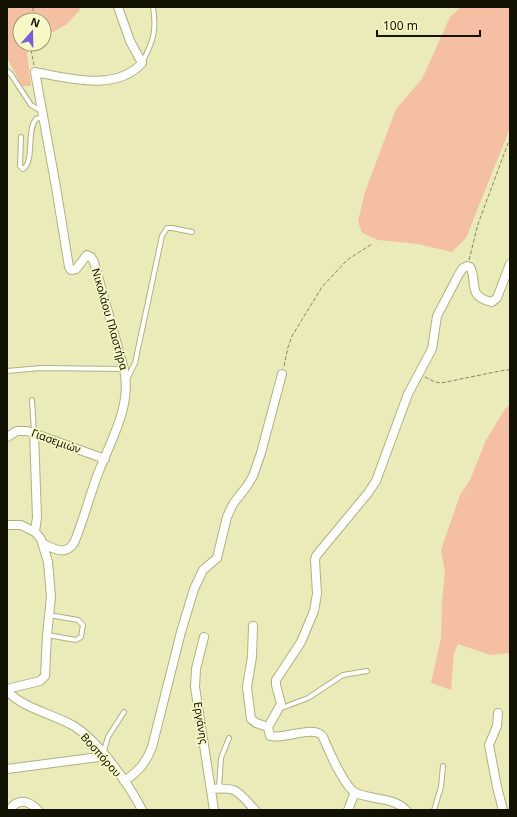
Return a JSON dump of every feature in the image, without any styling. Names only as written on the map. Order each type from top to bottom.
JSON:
[{"type":"street","points":[[35,72],[82,81],[91,81],[122,76],[133,72],[142,63],[130,41],[118,7]]},
{"type":"street","name":"Νικολάου Πλαστήρα","points":[[35,72],[69,267],[71,270],[76,270],[87,255],[92,259],[124,368],[126,381],[125,396],[113,440],[73,545],[68,550],[61,551],[43,544]]},
{"type":"street","points":[[406,810],[390,801],[355,792],[344,779],[321,734],[314,732],[274,737],[269,734],[268,727],[279,709],[281,702],[276,686],[276,680],[302,642],[314,611],[316,602],[316,556],[372,487],[408,394],[432,349],[436,322],[440,310],[462,270],[467,266],[470,267],[473,271],[473,282],[476,292],[482,299],[492,302],[497,298],[510,264]]},
{"type":"street","points":[[124,781],[139,770],[146,761],[150,751],[194,589],[203,570],[217,558],[227,517],[233,504],[247,486],[252,476],[261,453],[282,374]]},
{"type":"street","name":"Γιασεμιών","points":[[7,437],[20,431],[34,432],[105,459]]},
{"type":"street","points":[[34,432],[37,517],[35,532]]},
{"type":"street","points":[[7,525],[21,525],[38,535],[43,544],[48,562],[51,586],[45,676],[40,681],[7,690]]},
{"type":"street","points":[[253,626],[252,657],[248,681],[251,719],[256,723],[268,727]]},
{"type":"street","name":"Εργάνης","points":[[204,637],[196,669],[195,687],[215,788],[214,810]]},
{"type":"street","name":"Βοσπόρου","points":[[7,690],[19,702],[57,718],[78,729],[112,764],[142,810]]},
{"type":"street","points":[[498,713],[497,726],[490,742],[490,753],[503,810]]},
{"type":"street","points":[[7,769],[99,757],[103,754]]},
{"type":"street","points":[[215,788],[234,789],[255,810]]},
{"type":"street","points":[[348,810],[355,792]]},
{"type":"street","points":[[9,810],[17,802],[23,801],[32,805],[38,810]]},
{"type":"lane","points":[[142,63],[150,47],[154,32],[153,7]]},
{"type":"lane","points":[[7,71],[10,73],[31,105],[43,114],[36,118],[32,124],[28,161],[26,168],[24,169],[20,166],[21,137]]},
{"type":"lane","points":[[126,381],[135,363],[162,236],[167,228],[192,232]]},
{"type":"lane","points":[[7,371],[41,368],[124,368]]},
{"type":"lane","points":[[32,400],[34,432]]},
{"type":"lane","points":[[47,635],[76,640],[81,637],[84,625],[78,620],[49,615]]},
{"type":"lane","points":[[279,709],[308,698],[343,675],[367,671]]},
{"type":"lane","points":[[103,754],[108,737],[124,712]]},
{"type":"lane","points":[[215,788],[221,758],[230,738]]},
{"type":"lane","points":[[434,810],[441,787],[443,766]]},
{"type":"path","points":[[31,52],[35,72]]},
{"type":"path","points":[[467,266],[478,224],[510,138]]},
{"type":"path","points":[[282,374],[292,336],[322,288],[347,260],[372,244]]},
{"type":"path","points":[[420,373],[428,379],[442,383],[510,370]]},
{"type":"shaded area","points":[[7,7],[79,7],[80,10],[67,24],[52,32],[52,12],[12,12],[12,52],[28,52],[31,86],[22,86],[7,58]]},
{"type":"shaded area","points":[[461,7],[510,7],[510,128],[466,238],[452,252],[418,244],[378,240],[362,233],[358,221],[365,192],[396,109],[422,79],[450,17]]},
{"type":"shaded area","points":[[510,404],[510,653],[490,655],[458,644],[454,653],[451,690],[431,683],[441,638],[442,601],[445,572],[441,550],[460,495],[470,480],[486,440],[505,409]]}]
